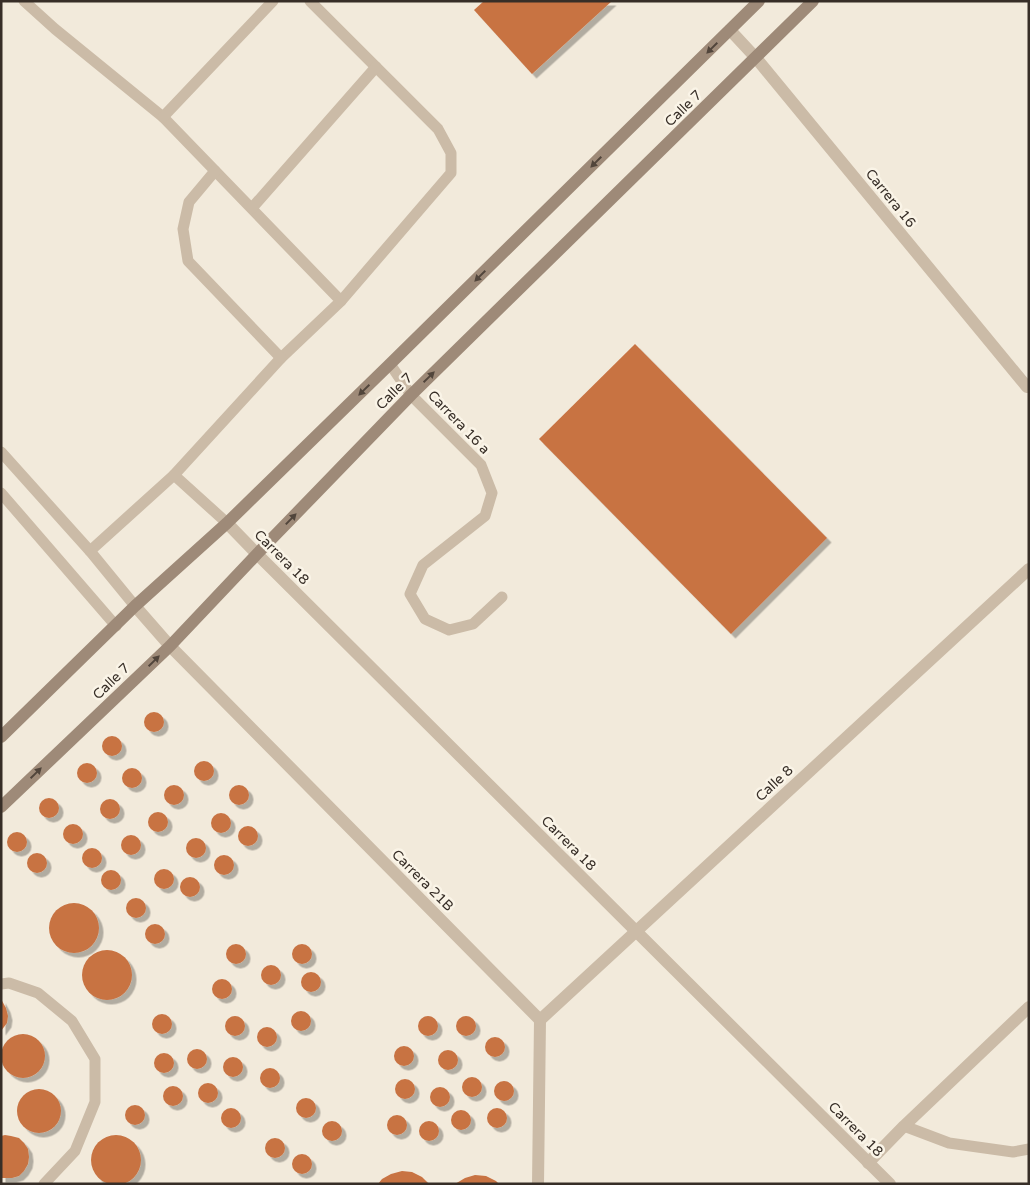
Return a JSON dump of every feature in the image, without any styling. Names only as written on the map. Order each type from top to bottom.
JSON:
[{"type":"main road","name":"Calle 7","points":[[1,738],[136,606],[228,523],[759,1]]},
{"type":"main road","name":"Calle 7","points":[[1,807],[170,646],[411,394],[756,58],[812,1]]},
{"type":"street","name":"Carrera 16","points":[[730,30],[756,58],[1027,387]]},
{"type":"street","name":"Carrera 18","points":[[228,523],[256,554],[890,1184]]},
{"type":"street","name":"Calle 8","points":[[540,1020],[1029,569]]},
{"type":"street","name":"Carrera 21B","points":[[136,606],[170,646],[540,1020]]},
{"type":"street","points":[[868,1163],[904,1126],[1029,1007]]},
{"type":"street","points":[[538,1184],[540,1020]]},
{"type":"lane","points":[[24,1],[55,29],[163,117],[341,301]]},
{"type":"lane","points":[[163,117],[273,1]]},
{"type":"lane","points":[[90,551],[174,475],[280,358],[341,301],[451,173],[451,153],[438,129],[310,1]]},
{"type":"lane","points":[[252,208],[376,67]]},
{"type":"lane","points":[[215,171],[189,202],[183,229],[188,261],[280,358]]},
{"type":"lane","name":"Carrera 16 a","points":[[390,364],[411,394],[481,466],[492,493],[485,516],[423,565],[410,594],[425,619],[449,630],[473,624],[502,597]]},
{"type":"lane","points":[[1,452],[90,551],[136,606]]},
{"type":"lane","points":[[174,475],[228,523]]},
{"type":"lane","points":[[1,493],[116,626]]},
{"type":"lane","points":[[1,984],[9,983],[38,993],[72,1021],[95,1060],[95,1102],[74,1150],[44,1184]]},
{"type":"lane","points":[[904,1126],[949,1142],[1013,1152],[1029,1149]]},
{"type":"building","points":[[484,1],[612,1],[532,74],[474,10]]},
{"type":"building","points":[[635,344],[827,538],[731,634],[539,439]]},
{"type":"building","points":[[154,712],[161,715],[164,722],[161,729],[154,732],[147,729],[144,722],[147,715]]},
{"type":"building","points":[[112,736],[119,739],[122,746],[119,753],[112,756],[105,753],[102,746],[105,739]]},
{"type":"building","points":[[204,761],[211,764],[214,771],[211,778],[204,781],[197,778],[194,771],[197,764]]},
{"type":"building","points":[[87,763],[94,766],[97,773],[94,780],[87,783],[80,780],[77,773],[80,766]]},
{"type":"building","points":[[132,768],[139,771],[142,778],[139,785],[132,788],[125,785],[122,778],[125,771]]},
{"type":"building","points":[[174,785],[181,788],[184,795],[181,802],[174,805],[167,802],[164,795],[167,788]]},
{"type":"building","points":[[239,785],[246,788],[249,795],[246,802],[239,805],[232,802],[229,795],[232,788]]},
{"type":"building","points":[[49,798],[56,801],[59,808],[56,815],[49,818],[42,815],[39,808],[42,801]]},
{"type":"building","points":[[110,799],[117,802],[120,809],[117,816],[110,819],[103,816],[100,809],[103,802]]},
{"type":"building","points":[[158,812],[165,815],[168,822],[165,829],[158,832],[151,829],[148,822],[151,815]]},
{"type":"building","points":[[221,813],[228,816],[231,823],[228,830],[221,833],[214,830],[211,823],[214,816]]},
{"type":"building","points":[[73,824],[80,827],[83,834],[80,841],[73,844],[66,841],[63,834],[66,827]]},
{"type":"building","points":[[248,826],[255,829],[258,836],[255,843],[248,846],[241,843],[238,836],[241,829]]},
{"type":"building","points":[[17,832],[24,835],[27,842],[24,849],[17,852],[10,849],[7,842],[10,835]]},
{"type":"building","points":[[131,835],[138,838],[141,845],[138,852],[131,855],[124,852],[121,845],[124,838]]},
{"type":"building","points":[[196,838],[203,841],[206,848],[203,855],[196,858],[189,855],[186,848],[189,841]]},
{"type":"building","points":[[92,848],[99,851],[102,858],[99,865],[92,868],[85,865],[82,858],[85,851]]},
{"type":"building","points":[[37,853],[44,856],[47,863],[44,870],[37,873],[30,870],[27,863],[30,856]]},
{"type":"building","points":[[224,855],[231,858],[234,865],[231,872],[224,875],[217,872],[214,865],[217,858]]},
{"type":"building","points":[[164,869],[171,872],[174,879],[171,886],[164,889],[157,886],[154,879],[157,872]]},
{"type":"building","points":[[111,870],[118,873],[121,880],[118,887],[111,890],[104,887],[101,880],[104,873]]},
{"type":"building","points":[[190,877],[197,880],[200,887],[197,894],[190,897],[183,894],[180,887],[183,880]]},
{"type":"building","points":[[136,898],[143,901],[146,908],[143,915],[136,918],[129,915],[126,908],[129,901]]},
{"type":"building","points":[[69,903],[79,903],[92,910],[99,923],[99,933],[92,946],[79,953],[69,953],[60,949],[53,942],[49,933],[49,923],[53,914],[60,907]]},
{"type":"building","points":[[155,924],[162,927],[165,934],[162,941],[155,944],[148,941],[145,934],[148,927]]},
{"type":"building","points":[[236,944],[243,947],[246,954],[243,961],[236,964],[229,961],[226,954],[229,947]]},
{"type":"building","points":[[302,944],[309,947],[312,954],[309,961],[302,964],[295,961],[292,954],[295,947]]},
{"type":"building","points":[[102,950],[112,950],[125,957],[132,970],[132,980],[125,993],[112,1000],[102,1000],[93,996],[86,989],[82,980],[82,970],[86,961],[93,954]]},
{"type":"building","points":[[271,965],[278,968],[281,975],[278,982],[271,985],[264,982],[261,975],[264,968]]},
{"type":"building","points":[[311,972],[318,975],[321,982],[318,989],[311,992],[304,989],[301,982],[304,975]]},
{"type":"building","points":[[222,979],[229,982],[232,989],[229,996],[222,999],[215,996],[212,989],[215,982]]},
{"type":"building","points":[[1,999],[8,1016],[7,1023],[1,1031]]},
{"type":"building","points":[[301,1011],[308,1014],[311,1021],[308,1028],[301,1031],[294,1028],[291,1021],[294,1014]]},
{"type":"building","points":[[162,1014],[169,1017],[172,1024],[169,1031],[162,1034],[155,1031],[152,1024],[155,1017]]},
{"type":"building","points":[[235,1016],[242,1019],[245,1026],[242,1033],[235,1036],[228,1033],[225,1026],[228,1019]]},
{"type":"building","points":[[428,1016],[435,1019],[438,1026],[435,1033],[428,1036],[421,1033],[418,1026],[421,1019]]},
{"type":"building","points":[[466,1016],[473,1019],[476,1026],[473,1033],[466,1036],[459,1033],[456,1026],[459,1019]]},
{"type":"building","points":[[267,1027],[274,1030],[277,1037],[274,1044],[267,1047],[260,1044],[257,1037],[260,1030]]},
{"type":"building","points":[[23,1034],[35,1038],[41,1044],[45,1056],[41,1068],[35,1074],[23,1078],[11,1074],[5,1068],[1,1056],[5,1044],[11,1038]]},
{"type":"building","points":[[495,1037],[502,1040],[505,1047],[502,1054],[495,1057],[488,1054],[485,1047],[488,1040]]},
{"type":"building","points":[[404,1046],[411,1049],[414,1056],[411,1063],[404,1066],[397,1063],[394,1056],[397,1049]]},
{"type":"building","points":[[197,1049],[204,1052],[207,1059],[204,1066],[197,1069],[190,1066],[187,1059],[190,1052]]},
{"type":"building","points":[[448,1050],[455,1053],[458,1060],[455,1067],[448,1070],[441,1067],[438,1060],[441,1053]]},
{"type":"building","points":[[164,1053],[171,1056],[174,1063],[171,1070],[164,1073],[157,1070],[154,1063],[157,1056]]},
{"type":"building","points":[[233,1057],[240,1060],[243,1067],[240,1074],[233,1077],[226,1074],[223,1067],[226,1060]]},
{"type":"building","points":[[270,1068],[277,1071],[280,1078],[277,1085],[270,1088],[263,1085],[260,1078],[263,1071]]},
{"type":"building","points":[[472,1077],[479,1080],[482,1087],[479,1094],[472,1097],[465,1094],[462,1087],[465,1080]]},
{"type":"building","points":[[405,1079],[412,1082],[415,1089],[412,1096],[405,1099],[398,1096],[395,1089],[398,1082]]},
{"type":"building","points":[[504,1081],[511,1084],[514,1091],[511,1098],[504,1101],[497,1098],[494,1091],[497,1084]]},
{"type":"building","points":[[208,1083],[215,1086],[218,1093],[215,1100],[208,1103],[201,1100],[198,1093],[201,1086]]},
{"type":"building","points":[[173,1086],[180,1089],[183,1096],[180,1103],[173,1106],[166,1103],[163,1096],[166,1089]]},
{"type":"building","points":[[440,1087],[447,1090],[450,1097],[447,1104],[440,1107],[433,1104],[430,1097],[433,1090]]},
{"type":"building","points":[[39,1089],[51,1093],[57,1099],[61,1111],[57,1123],[51,1129],[39,1133],[27,1129],[21,1123],[17,1111],[21,1099],[27,1093]]},
{"type":"building","points":[[306,1098],[313,1101],[316,1108],[313,1115],[306,1118],[299,1115],[296,1108],[299,1101]]},
{"type":"building","points":[[135,1105],[142,1108],[145,1115],[142,1122],[135,1125],[128,1122],[125,1115],[128,1108]]},
{"type":"building","points":[[231,1108],[238,1111],[241,1118],[238,1125],[231,1128],[224,1125],[221,1118],[224,1111]]},
{"type":"building","points":[[497,1108],[504,1111],[507,1118],[504,1125],[497,1128],[490,1125],[487,1118],[490,1111]]},
{"type":"building","points":[[461,1110],[468,1113],[471,1120],[468,1127],[461,1130],[454,1127],[451,1120],[454,1113]]},
{"type":"building","points":[[397,1115],[404,1118],[407,1125],[404,1132],[397,1135],[390,1132],[387,1125],[390,1118]]},
{"type":"building","points":[[332,1121],[339,1124],[342,1131],[339,1138],[332,1141],[325,1138],[322,1131],[325,1124]]},
{"type":"building","points":[[429,1121],[436,1124],[439,1131],[436,1138],[429,1141],[422,1138],[419,1131],[422,1124]]},
{"type":"building","points":[[111,1135],[121,1135],[134,1142],[141,1155],[141,1165],[134,1178],[121,1185],[111,1185],[102,1181],[95,1174],[91,1165],[91,1155],[95,1146],[102,1139]]},
{"type":"building","points":[[1,1136],[19,1138],[28,1149],[28,1164],[19,1176],[12,1178],[1,1178]]},
{"type":"building","points":[[275,1138],[282,1141],[285,1148],[282,1155],[275,1158],[268,1155],[265,1148],[268,1141]]},
{"type":"building","points":[[302,1154],[309,1157],[312,1164],[309,1171],[302,1174],[295,1171],[292,1164],[295,1157]]},
{"type":"building","points":[[402,1171],[412,1172],[422,1177],[429,1184],[378,1184],[382,1179],[391,1174]]},
{"type":"building","points":[[475,1175],[486,1176],[499,1184],[455,1184]]}]
